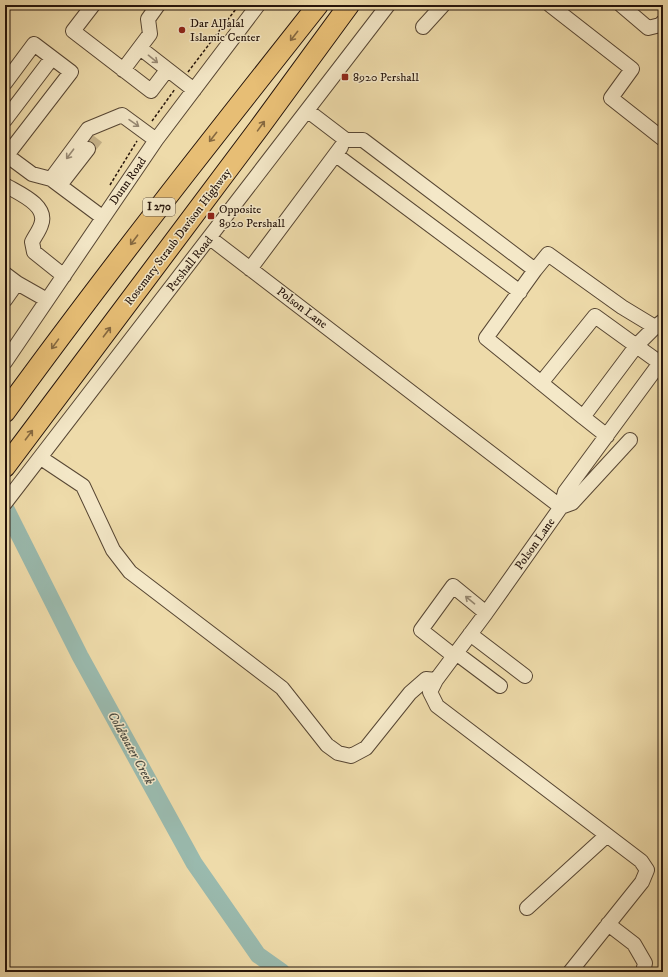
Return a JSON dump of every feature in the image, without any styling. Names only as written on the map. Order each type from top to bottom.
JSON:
[{"type":"highway","name":"I 270","points":[[5,412],[74,318],[185,173],[318,5]]},
{"type":"highway","name":"Rosemary Straub Davison Highway","points":[[5,467],[259,128],[349,5]]},
{"type":"street","points":[[93,5],[73,31],[151,91],[167,70]]},
{"type":"street","points":[[123,70],[150,34],[148,19],[158,5]]},
{"type":"street","name":"Dunn Road","points":[[5,362],[64,276],[102,217],[156,140],[258,5]]},
{"type":"street","name":"Pershall Road","points":[[5,504],[388,5]]},
{"type":"street","points":[[423,27],[443,5]]},
{"type":"street","points":[[550,5],[632,69],[611,98],[663,139]]},
{"type":"street","points":[[621,5],[648,28],[660,25],[663,22]]},
{"type":"street","points":[[5,83],[34,44],[71,72],[6,154],[32,174],[55,182],[102,217]]},
{"type":"street","points":[[140,48],[194,90]]},
{"type":"street","points":[[5,120],[52,58]]},
{"type":"street","points":[[308,111],[346,140],[363,140],[535,270]]},
{"type":"street","points":[[55,182],[93,133],[110,120],[122,115],[156,140]]},
{"type":"street","points":[[250,269],[346,140]]},
{"type":"street","points":[[55,182],[88,149]]},
{"type":"street","points":[[336,155],[520,292]]},
{"type":"street","points":[[5,185],[34,203],[42,213],[42,224],[32,242],[34,252],[64,276]]},
{"type":"street","name":"Polson Lane","points":[[210,238],[561,507],[486,613],[436,680],[430,692],[436,706],[628,853],[641,861],[647,870],[642,882],[608,924]]},
{"type":"street","points":[[583,417],[637,345],[659,324],[622,307],[548,254],[486,338],[541,383],[583,417],[607,436]]},
{"type":"street","points":[[5,274],[17,284],[47,300]]},
{"type":"street","points":[[5,300],[17,284]]},
{"type":"street","points":[[541,383],[595,316],[660,363],[565,492],[561,507]]},
{"type":"street","points":[[561,507],[572,503],[630,440]]},
{"type":"street","points":[[40,458],[82,486],[113,550],[130,572],[282,688],[327,745],[338,753],[351,756],[366,748],[410,693],[426,679],[436,680]]},
{"type":"street","points":[[486,613],[453,586],[420,630],[500,686]]},
{"type":"street","points":[[470,634],[525,676]]},
{"type":"street","points":[[527,908],[606,836]]},
{"type":"street","points":[[570,972],[608,924],[634,944],[645,963],[642,972]]},
{"type":"path","points":[[185,76],[239,5]]},
{"type":"path","points":[[150,124],[176,88]]},
{"type":"path","points":[[108,189],[141,136]]},
{"type":"waterway","name":"Coldwater Creek","points":[[5,507],[80,656],[194,863],[258,955],[282,972]]},
{"type":"tunnel","points":[[88,149],[98,136]]},
{"type":"place","name":"Dar AlJalal Islamic Center","points":[[182,30]]},
{"type":"place","name":"8920 Pershall","points":[[345,77]]},
{"type":"place","name":"Opposite 8920 Pershall","points":[[211,216]]}]
